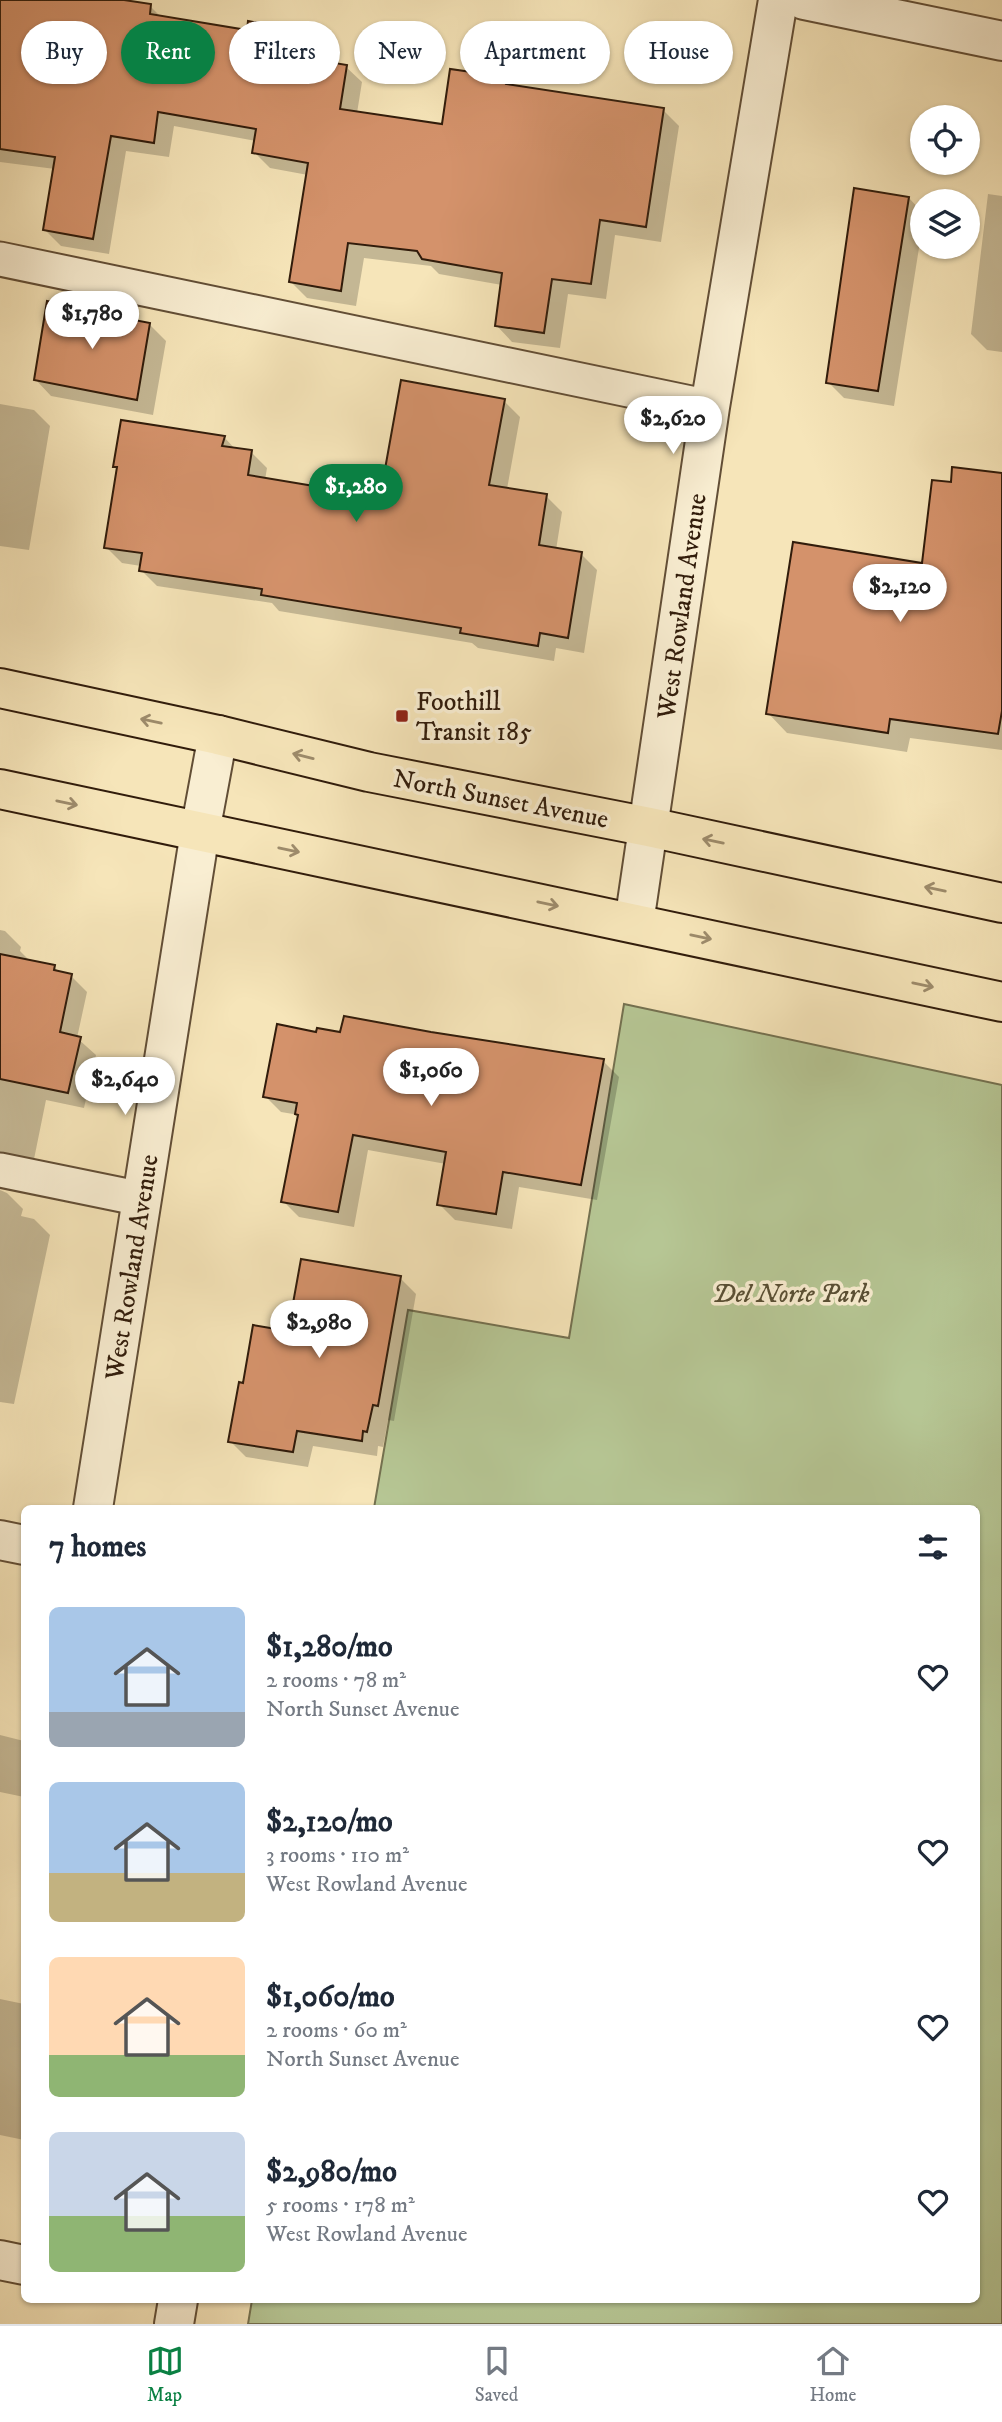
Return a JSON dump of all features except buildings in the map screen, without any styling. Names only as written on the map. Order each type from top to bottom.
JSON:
[{"type":"main road","name":"North Sunset Avenue","points":[[0,688],[218,735],[369,772],[649,827],[1002,903]]},
{"type":"main road","points":[[0,789],[1002,1002]]},
{"type":"street","name":"West Rowland Avenue","points":[[634,923],[710,407],[778,0]]},
{"type":"street","points":[[804,0],[1002,41]]},
{"type":"street","name":"West Rowland Avenue","points":[[93,1505],[200,832],[218,735]]},
{"type":"street","points":[[0,1540],[21,1544]]},
{"type":"street","points":[[0,2260],[21,2264]]},
{"type":"street","points":[[174,2324],[178,2303]]},
{"type":"lane","points":[[0,259],[710,407]]},
{"type":"lane","points":[[0,1170],[142,1199]]},
{"type":"green space","name":"Del Norte Park","points":[[624,1004],[1002,1085],[1002,2324],[248,2324],[252,2303],[980,2303],[980,1505],[375,1505],[408,1310],[569,1338]]},
{"type":"place","name":"Foothill Transit 185","points":[[402,716]]}]
